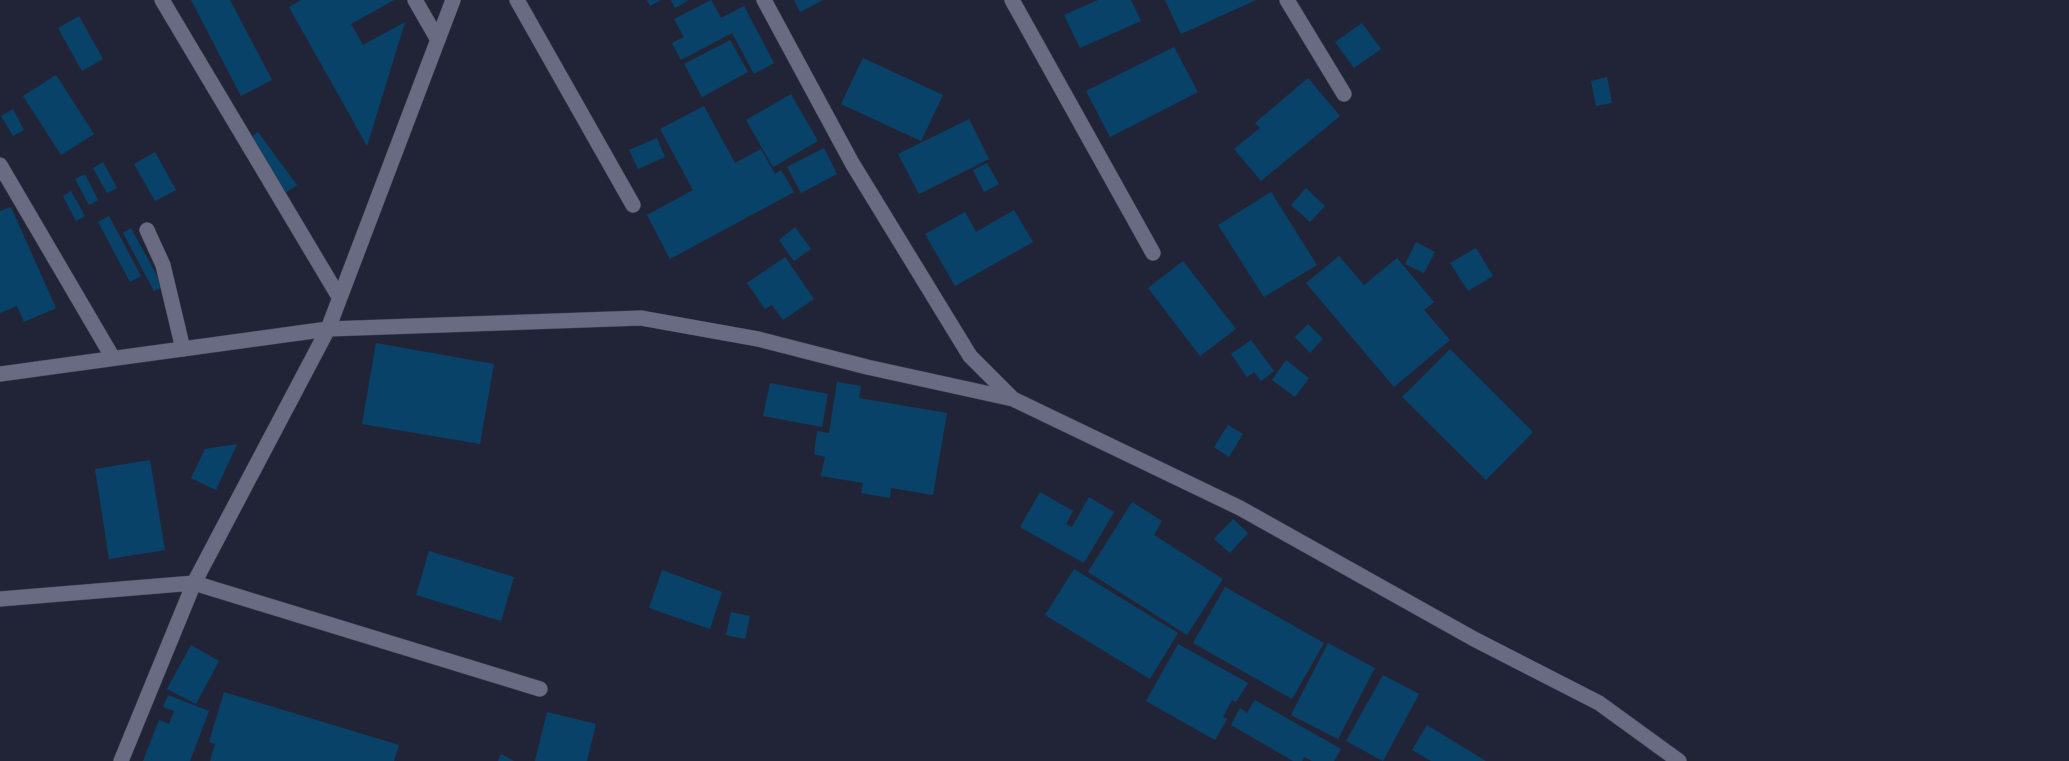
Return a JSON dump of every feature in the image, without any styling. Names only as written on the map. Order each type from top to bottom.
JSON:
[{"type":"street","points":[[162,0],[338,297]]},
{"type":"street","points":[[415,0],[438,40]]},
{"type":"street","points":[[121,761],[194,582],[328,328],[338,297],[453,0]]},
{"type":"street","points":[[517,0],[633,205]]},
{"type":"street","points":[[764,0],[852,163],[970,356],[1013,399]]},
{"type":"street","points":[[1012,0],[1153,253]]},
{"type":"street","points":[[1287,0],[1344,94]]},
{"type":"street","points":[[0,165],[113,358]]},
{"type":"street","points":[[147,230],[163,266],[183,349]]},
{"type":"street","points":[[0,374],[328,328],[642,318],[758,339],[867,367],[1013,399],[1240,508],[1474,639],[1599,703],[1679,761]]},
{"type":"street","points":[[0,598],[194,582],[540,689]]},
{"type":"building","points":[[191,0],[230,0],[272,80],[241,96]]},
{"type":"building","points":[[301,0],[394,0],[351,24],[363,45],[405,22],[367,146],[289,7]]},
{"type":"building","points":[[647,0],[661,0],[650,6]]},
{"type":"building","points":[[671,0],[689,0],[675,8]]},
{"type":"building","points":[[711,0],[721,18],[744,6],[774,63],[754,74],[732,33],[681,60],[672,43],[684,37],[674,19]]},
{"type":"building","points":[[794,0],[823,0],[800,12]]},
{"type":"building","points":[[1098,0],[1131,0],[1141,21],[1080,48],[1064,15]]},
{"type":"building","points":[[1165,0],[1256,0],[1181,34]]},
{"type":"building","points":[[79,16],[103,59],[82,71],[58,28]]},
{"type":"building","points":[[1362,23],[1381,49],[1354,68],[1335,42]]},
{"type":"building","points":[[730,40],[748,72],[702,97],[684,64]]},
{"type":"building","points":[[1174,47],[1198,92],[1110,137],[1086,91]]},
{"type":"building","points":[[863,58],[943,95],[921,141],[841,104]]},
{"type":"building","points":[[56,75],[94,134],[61,155],[23,96]]},
{"type":"building","points":[[1607,77],[1612,103],[1596,106],[1591,81]]},
{"type":"building","points":[[1308,78],[1340,116],[1261,181],[1234,149],[1260,128],[1255,123]]},
{"type":"building","points":[[791,94],[818,141],[773,167],[746,120]]},
{"type":"building","points":[[704,106],[735,163],[761,149],[775,174],[781,170],[794,192],[670,259],[647,215],[693,190],[660,129]]},
{"type":"building","points":[[13,109],[24,130],[13,136],[1,116]]},
{"type":"building","points":[[969,119],[989,159],[919,194],[898,154]]},
{"type":"building","points":[[258,132],[297,185],[285,193],[247,140]]},
{"type":"building","points":[[657,138],[665,157],[638,169],[629,150]]},
{"type":"building","points":[[824,148],[837,174],[801,193],[787,167]]},
{"type":"building","points":[[155,152],[176,190],[155,201],[134,164]]},
{"type":"building","points":[[103,162],[117,188],[107,193],[93,168]]},
{"type":"building","points":[[987,163],[999,184],[984,192],[973,170]]},
{"type":"building","points":[[85,174],[98,200],[89,205],[75,179]]},
{"type":"building","points":[[1306,188],[1325,206],[1310,222],[1291,205]]},
{"type":"building","points":[[71,191],[85,216],[76,221],[63,196]]},
{"type":"building","points":[[1271,192],[1317,265],[1264,297],[1218,225]]},
{"type":"building","points":[[11,207],[56,308],[24,322],[17,306],[0,313],[0,211]]},
{"type":"building","points":[[1014,210],[1033,242],[955,286],[925,234],[965,212],[976,232]]},
{"type":"building","points":[[109,216],[141,276],[130,282],[98,222]]},
{"type":"building","points":[[795,227],[811,249],[794,261],[779,240]]},
{"type":"building","points":[[131,228],[163,287],[154,291],[123,233]]},
{"type":"building","points":[[1416,242],[1435,252],[1424,273],[1405,264]]},
{"type":"building","points":[[1476,248],[1493,276],[1468,291],[1450,263]]},
{"type":"building","points":[[1339,256],[1364,285],[1397,258],[1434,302],[1424,310],[1450,340],[1394,387],[1306,283]]},
{"type":"building","points":[[785,257],[814,299],[783,320],[772,305],[765,309],[747,283]]},
{"type":"building","points":[[1183,261],[1236,329],[1200,356],[1148,288]]},
{"type":"building","points":[[1308,324],[1323,339],[1310,353],[1295,337]]},
{"type":"building","points":[[1251,340],[1274,371],[1261,381],[1254,372],[1247,377],[1231,354]]},
{"type":"building","points":[[376,343],[494,364],[480,444],[362,424]]},
{"type":"building","points":[[1450,349],[1533,432],[1486,480],[1402,397]]},
{"type":"building","points":[[1286,360],[1309,378],[1295,397],[1272,380]]},
{"type":"building","points":[[837,382],[861,386],[859,398],[947,413],[933,495],[891,488],[890,498],[861,493],[863,483],[821,476],[825,457],[814,454],[817,431],[829,433]]},
{"type":"building","points":[[770,383],[828,394],[822,427],[763,416]]},
{"type":"building","points":[[1228,425],[1243,434],[1229,457],[1214,447]]},
{"type":"building","points":[[237,444],[216,490],[191,478],[205,449]]},
{"type":"building","points":[[150,460],[165,550],[109,559],[95,469]]},
{"type":"building","points":[[1040,492],[1073,511],[1066,524],[1072,527],[1089,497],[1114,512],[1084,563],[1020,527]]},
{"type":"building","points":[[1132,502],[1162,521],[1154,535],[1223,579],[1187,635],[1088,572]]},
{"type":"building","points":[[1233,519],[1248,533],[1230,553],[1214,539]]},
{"type":"building","points":[[429,551],[514,577],[501,621],[416,595]]},
{"type":"building","points":[[1074,569],[1178,633],[1150,679],[1045,615]]},
{"type":"building","points":[[662,570],[722,592],[710,629],[649,608]]},
{"type":"building","points":[[1225,587],[1324,643],[1292,699],[1193,643]]},
{"type":"building","points":[[731,612],[750,616],[745,639],[726,635]]},
{"type":"building","points":[[1328,643],[1375,668],[1338,739],[1291,715]]},
{"type":"building","points":[[1178,644],[1248,683],[1236,702],[1232,700],[1223,717],[1227,719],[1215,740],[1146,701]]},
{"type":"building","points":[[191,645],[219,661],[196,704],[167,689]]},
{"type":"building","points":[[1383,675],[1419,694],[1383,761],[1346,741]]},
{"type":"building","points":[[224,692],[399,745],[394,761],[210,761],[215,744],[209,742]]},
{"type":"building","points":[[168,695],[209,711],[190,761],[143,761],[159,720],[169,724],[174,711],[163,707]]},
{"type":"building","points":[[1255,700],[1341,749],[1334,761],[1312,761],[1304,757],[1302,761],[1293,761],[1231,725],[1240,708],[1247,713]]},
{"type":"building","points":[[547,712],[596,724],[587,761],[535,761]]},
{"type":"building","points":[[1427,725],[1486,761],[1431,761],[1412,750]]},
{"type":"building","points":[[501,754],[514,761],[498,761]]}]
